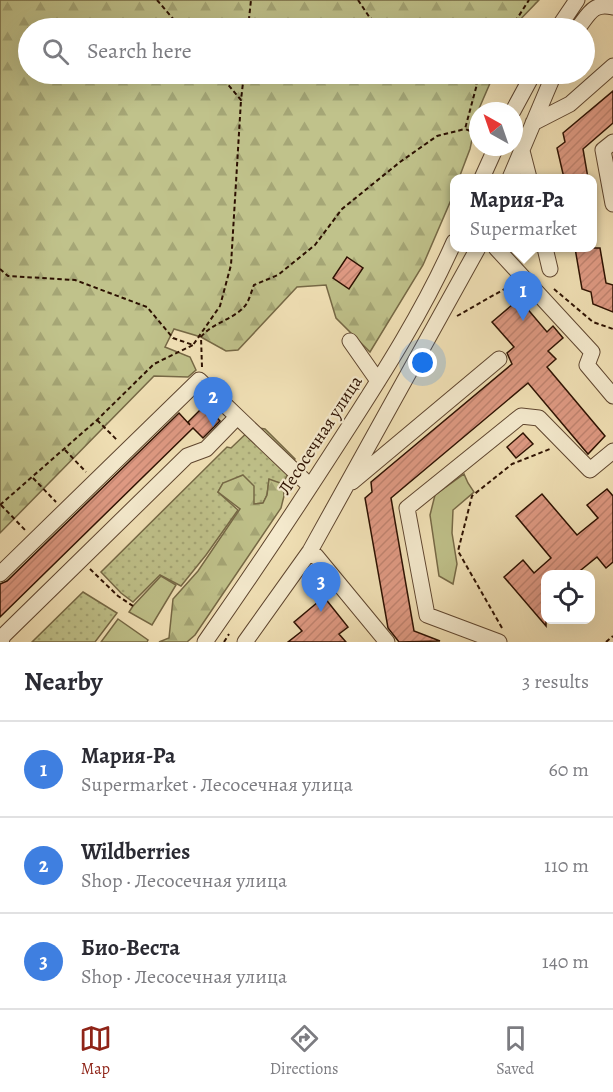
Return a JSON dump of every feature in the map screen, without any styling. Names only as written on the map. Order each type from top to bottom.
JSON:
[{"type":"street","points":[[565,18],[577,0]]},
{"type":"street","points":[[585,18],[592,9],[604,5],[613,7]]},
{"type":"street","points":[[595,82],[613,66]]},
{"type":"street","points":[[518,102],[528,84]]},
{"type":"street","points":[[523,148],[550,84]]},
{"type":"street","points":[[533,123],[570,104],[593,84]]},
{"type":"street","points":[[613,142],[603,150],[613,204]]},
{"type":"street","points":[[523,155],[528,174]]},
{"type":"street","points":[[484,174],[492,156]]},
{"type":"street","points":[[512,174],[520,156]]},
{"type":"street","name":"Лесосечная улица","points":[[205,642],[378,381],[430,291],[450,250]]},
{"type":"street","points":[[245,642],[310,551],[476,252]]},
{"type":"street","points":[[500,252],[592,352],[587,364],[613,396]]},
{"type":"street","points":[[546,252],[550,269]]},
{"type":"street","points":[[350,341],[378,381]]},
{"type":"street","points":[[345,488],[499,359]]},
{"type":"street","points":[[0,574],[198,380],[310,486]]},
{"type":"street","points":[[502,638],[427,615],[407,508],[521,416],[538,418],[590,470],[613,451]]},
{"type":"street","points":[[1,642],[3,636],[187,456],[206,448],[237,417]]},
{"type":"street","points":[[310,551],[387,642]]},
{"type":"path","points":[[157,0],[172,18]]},
{"type":"path","points":[[249,18],[251,0]]},
{"type":"path","points":[[358,0],[370,18]]},
{"type":"path","points":[[517,18],[529,0]]},
{"type":"path","points":[[227,84],[241,100]]},
{"type":"path","points":[[34,540],[0,505],[97,420],[154,364],[193,345],[220,306],[231,266],[243,84]]},
{"type":"path","points":[[465,129],[477,84]]},
{"type":"path","points":[[202,384],[201,337],[208,328],[219,324],[245,306],[254,285],[278,274],[315,246],[342,209],[399,162],[437,136],[465,129],[469,131]]},
{"type":"path","points":[[0,269],[8,276],[75,280],[147,307],[173,338],[193,345]]},
{"type":"path","points":[[550,269],[547,283],[593,322],[613,329]]},
{"type":"path","points":[[449,321],[508,287],[537,292]]},
{"type":"path","points":[[97,420],[127,449]]},
{"type":"path","points":[[502,638],[458,551],[472,496],[512,464],[564,444]]},
{"type":"path","points":[[64,450],[95,480]]},
{"type":"path","points":[[33,478],[64,510]]},
{"type":"path","points":[[81,561],[118,596],[133,606]]},
{"type":"path","points":[[606,642],[613,636]]},
{"type":"green space","points":[[0,0],[539,0],[522,18],[18,18],[18,84],[490,84],[482,102],[469,102],[469,152],[461,174],[450,174],[450,202],[423,265],[370,352],[336,318],[326,285],[297,287],[238,350],[226,351],[201,337],[174,329],[165,347],[190,357],[196,370],[188,377],[154,376],[0,533]]},
{"type":"green space","points":[[253,427],[265,429],[295,459],[283,484],[269,480],[267,495],[263,503],[254,504],[223,483],[218,492],[238,510],[206,555],[181,586],[160,575],[133,602],[101,572],[227,447],[231,448]]},
{"type":"green space","points":[[464,474],[474,492],[453,510],[452,533],[457,564],[453,584],[439,576],[430,515],[435,495]]},
{"type":"green space","points":[[243,475],[254,486],[254,504],[263,503],[267,495],[269,479],[283,484],[284,496],[281,508],[195,635],[187,642],[159,642],[169,638],[173,599],[198,571],[240,509],[218,492],[223,483]]},
{"type":"green space","points":[[161,576],[176,585],[152,625],[129,612]]},
{"type":"green space","points":[[83,592],[117,613],[95,642],[32,642]]},
{"type":"green space","points":[[118,619],[148,640],[147,642],[101,642]]},
{"type":"building","points":[[613,91],[613,123],[583,149],[587,174],[563,174],[557,148],[565,142],[563,133]]},
{"type":"building","points":[[597,248],[600,248],[606,283],[613,285],[613,312],[593,304],[591,292],[582,289],[576,252],[597,252]]},
{"type":"building","points":[[347,257],[363,268],[349,289],[333,278]]},
{"type":"building","points":[[519,299],[547,332],[553,326],[563,338],[548,351],[556,359],[547,367],[605,436],[588,454],[528,383],[391,498],[414,631],[440,641],[399,642],[388,628],[365,498],[372,492],[371,482],[512,364],[507,353],[514,347],[492,322]]},
{"type":"building","points":[[205,405],[220,421],[203,438],[193,428],[0,617],[0,584],[7,581],[179,413],[190,425],[188,422]]},
{"type":"building","points":[[523,433],[533,444],[516,458],[507,447]]},
{"type":"building","points":[[607,489],[613,496],[613,562],[606,568],[597,557],[581,570],[541,570],[541,620],[504,577],[523,560],[534,573],[551,558],[516,516],[542,494],[577,535],[598,518],[587,505]]},
{"type":"building","points":[[324,597],[348,627],[339,634],[346,642],[288,642],[302,631],[294,622]]},
{"type":"place","name":"Мария-Ра","points":[[523,321]]},
{"type":"place","name":"Wildberries","points":[[213,427]]},
{"type":"place","name":"Био-Веста","points":[[321,612]]}]
